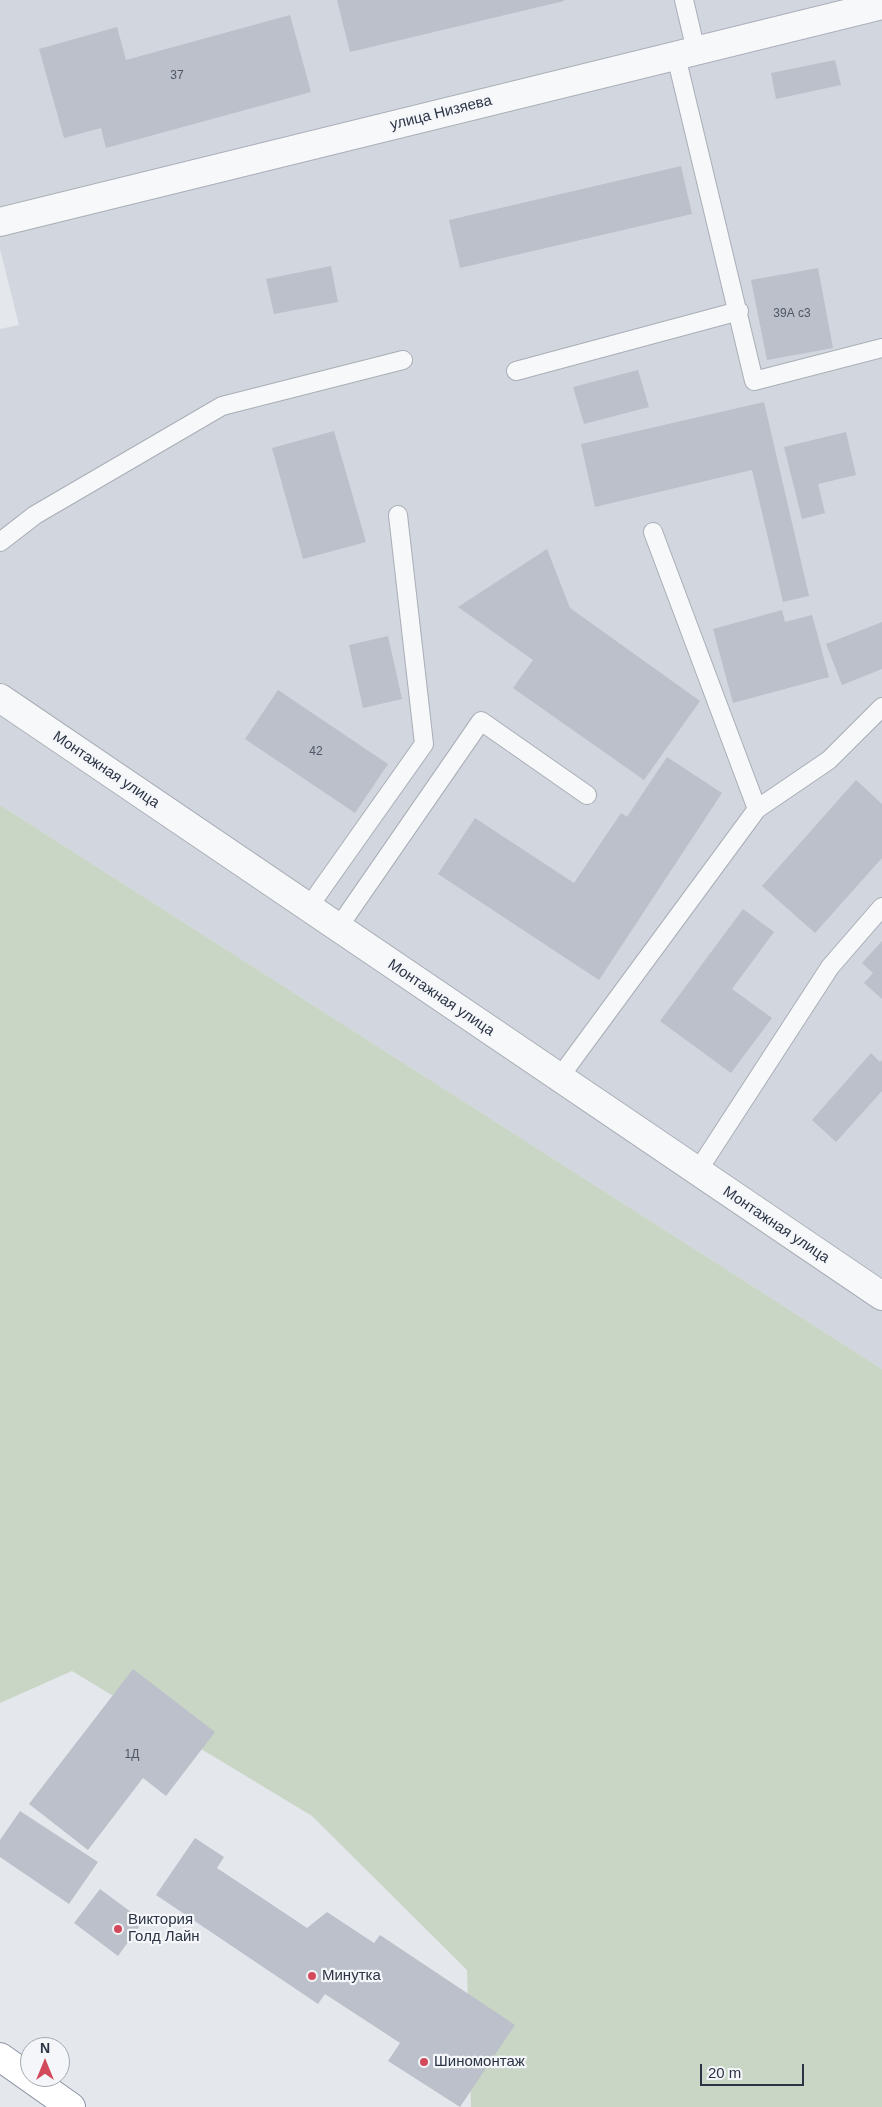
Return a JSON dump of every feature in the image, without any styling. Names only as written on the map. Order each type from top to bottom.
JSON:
[{"type":"highway","points":[[0,2057],[71,2107]]},
{"type":"street","name":"улица Низяева","points":[[0,222],[882,5]]},
{"type":"street","name":"Монтажная улица","points":[[0,698],[882,1296]]},
{"type":"lane","points":[[684,0],[686,53],[754,381],[882,348]]},
{"type":"lane","points":[[516,371],[739,311]]},
{"type":"lane","points":[[0,542],[35,515],[222,406],[403,360]]},
{"type":"lane","points":[[308,908],[424,744],[398,515]]},
{"type":"lane","points":[[653,532],[757,809]]},
{"type":"lane","points":[[559,1078],[757,809],[830,760],[882,707]]},
{"type":"lane","points":[[338,928],[481,721],[587,795]]},
{"type":"lane","points":[[698,1172],[830,967],[882,907]]},
{"type":"shaded area","points":[[0,0],[882,0],[882,1369],[0,805],[0,329],[19,325],[0,249]]},
{"type":"green space","points":[[0,805],[882,1369],[882,2107],[471,2107],[467,1970],[312,1816],[72,1671],[0,1703]]},
{"type":"building","points":[[337,0],[564,0],[564,1],[350,52]]},
{"type":"building","points":[[290,15],[311,92],[106,148],[101,128],[64,138],[39,49],[117,27],[126,60]]},
{"type":"building","points":[[835,60],[841,85],[776,99],[771,73]]},
{"type":"building","points":[[681,166],[692,214],[460,268],[449,220]]},
{"type":"building","points":[[331,266],[338,302],[274,314],[266,279]]},
{"type":"building","points":[[818,268],[833,348],[767,360],[751,280]]},
{"type":"building","points":[[638,370],[649,407],[584,424],[573,387]]},
{"type":"building","points":[[764,402],[809,596],[783,602],[752,470],[595,507],[581,444]]},
{"type":"building","points":[[334,431],[366,542],[303,559],[272,448]]},
{"type":"building","points":[[846,432],[856,475],[818,484],[825,513],[802,519],[784,447]]},
{"type":"building","points":[[547,549],[570,608],[700,701],[644,780],[513,688],[533,660],[458,607]]},
{"type":"building","points":[[782,610],[785,622],[812,615],[829,677],[733,703],[713,629]]},
{"type":"building","points":[[882,622],[882,669],[842,685],[826,644]]},
{"type":"building","points":[[388,636],[402,699],[363,708],[349,645]]},
{"type":"building","points":[[278,690],[388,764],[355,813],[245,739]]},
{"type":"building","points":[[667,757],[722,793],[599,980],[438,874],[475,818],[574,883],[621,813],[627,817]]},
{"type":"building","points":[[856,780],[882,804],[882,858],[815,933],[762,886]]},
{"type":"building","points":[[743,909],[774,932],[732,989],[772,1018],[731,1073],[660,1021]]},
{"type":"building","points":[[882,941],[882,999],[864,983],[873,973],[862,963]]},
{"type":"building","points":[[871,1053],[880,1062],[882,1060],[882,1091],[836,1142],[812,1120]]},
{"type":"building","points":[[133,1669],[215,1732],[166,1796],[143,1778],[88,1850],[29,1804]]},
{"type":"building","points":[[20,1811],[98,1862],[69,1904],[0,1857],[0,1840]]},
{"type":"building","points":[[195,1838],[224,1857],[217,1868],[307,1928],[327,1912],[374,1943],[380,1935],[515,2025],[460,2107],[388,2061],[400,2043],[325,1994],[318,2004],[156,1895]]},
{"type":"building","points":[[100,1889],[143,1921],[118,1956],[74,1923]]},
{"type":"place","name":"Виктория Голд Лайн","points":[[118,1929]]},
{"type":"place","name":"Минутка","points":[[312,1976]]},
{"type":"place","name":"Шиномонтаж","points":[[424,2062]]}]
